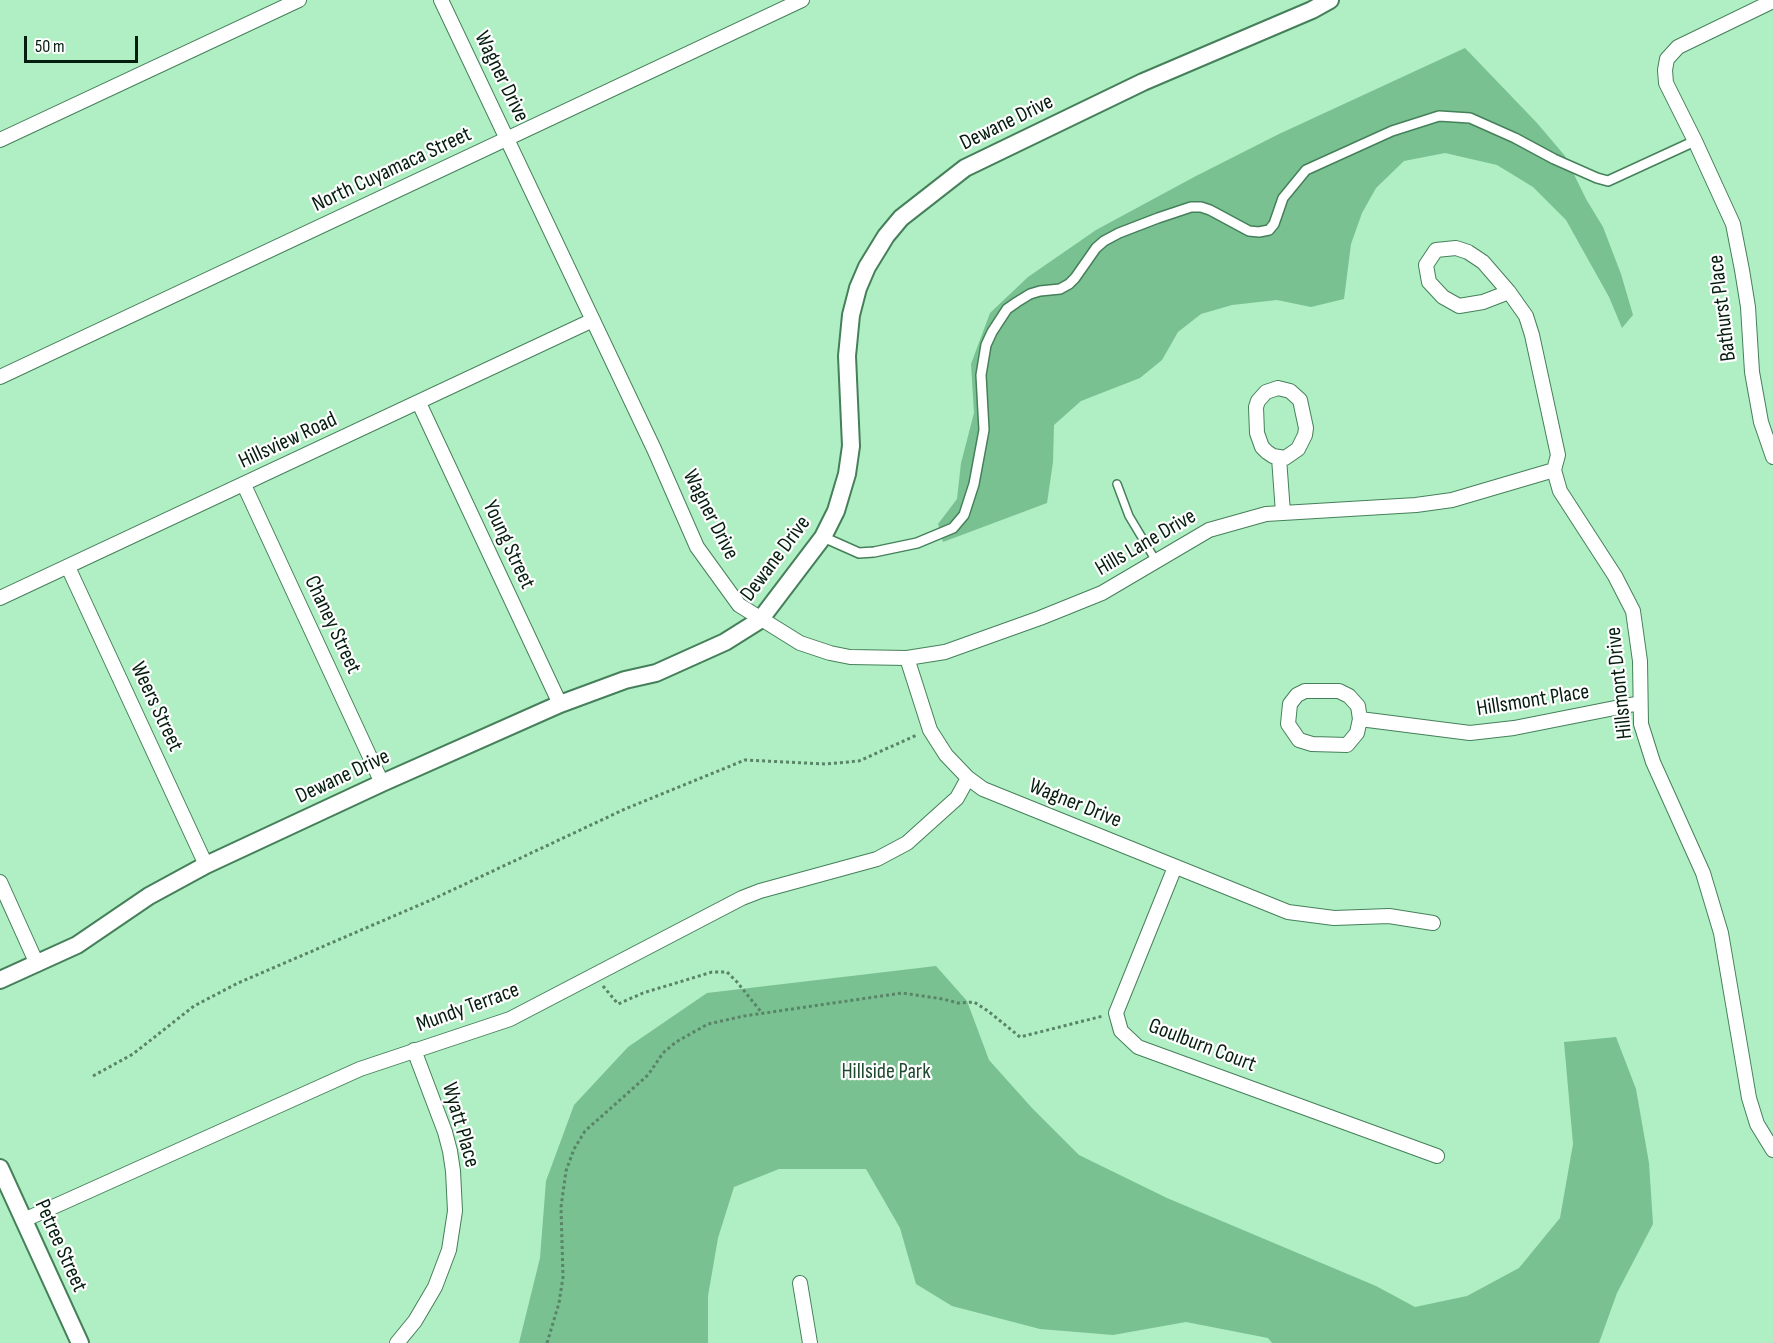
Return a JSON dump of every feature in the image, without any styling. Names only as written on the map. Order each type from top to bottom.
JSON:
[{"type":"street","points":[[0,140],[299,0]]},
{"type":"street","name":"Wagner Drive","points":[[441,0],[678,501],[697,547],[739,605],[800,643],[830,653],[850,657],[907,658],[930,730],[946,755],[968,778],[983,789],[1288,912],[1334,918],[1389,916],[1433,923]]},
{"type":"street","name":"North Cuyamaca Street","points":[[0,378],[802,0]]},
{"type":"street","name":"Dewane Drive","points":[[0,980],[77,945],[148,896],[206,865],[560,704],[625,680],[656,673],[725,642],[760,620],[823,537],[833,520],[850,455],[848,328],[862,277],[886,236],[902,218],[965,168],[1143,82],[1312,10],[1330,0]]},
{"type":"street","name":"Bathurst Place","points":[[1773,1],[1678,47],[1667,59],[1665,70],[1666,84],[1695,141],[1732,224],[1748,308],[1752,372],[1761,422],[1773,457]]},
{"type":"street","points":[[823,537],[859,553],[874,552],[917,543],[953,528],[964,515],[974,484],[984,430],[981,375],[986,345],[992,332],[1007,309],[1017,302],[1030,294],[1060,289],[1069,284],[1096,248],[1119,233],[1191,207],[1210,210],[1249,231],[1269,230],[1274,224],[1283,198],[1306,170],[1392,131],[1438,116],[1470,118],[1554,159],[1608,181],[1695,141]]},
{"type":"street","name":"Hillsmont Drive","points":[[1509,292],[1483,302],[1459,306],[1443,297],[1428,282],[1426,265],[1436,250],[1456,248],[1468,252],[1483,262],[1509,292],[1526,316],[1558,455],[1554,470],[1560,491],[1615,576],[1633,611],[1640,661],[1641,724],[1653,762],[1703,873],[1718,922],[1749,1098],[1757,1124],[1773,1150]]},
{"type":"street","name":"Hillsview Road","points":[[0,598],[593,320]]},
{"type":"street","points":[[1278,388],[1290,391],[1300,400],[1305,428],[1305,435],[1298,449],[1285,458],[1279,458],[1262,447],[1258,441],[1256,424],[1258,401],[1266,392],[1278,388]]},
{"type":"street","name":"Young Street","points":[[419,403],[560,704]]},
{"type":"street","points":[[1279,458],[1283,513]]},
{"type":"street","name":"Hills Lane Drive","points":[[907,658],[945,652],[1041,618],[1102,593],[1209,530],[1266,514],[1416,505],[1452,500],[1554,470]]},
{"type":"street","name":"Chaney Street","points":[[244,484],[382,783]]},
{"type":"street","name":"Weers Street","points":[[68,567],[206,865]]},
{"type":"street","points":[[1305,691],[1339,692],[1349,696],[1358,706],[1360,719],[1357,733],[1347,745],[1312,744],[1299,740],[1288,724],[1290,704],[1296,695],[1305,691]]},
{"type":"street","name":"Hillsmont Place","points":[[1360,719],[1470,733],[1514,728],[1640,703]]},
{"type":"street","name":"Mundy Terrace","points":[[24,1220],[360,1069],[510,1019],[742,898],[877,859],[907,843],[957,798],[968,778]]},
{"type":"street","points":[[1116,1013],[1175,867]]},
{"type":"street","points":[[0,882],[37,964]]},
{"type":"street","name":"Goulburn Court","points":[[1116,1013],[1121,1031],[1138,1047],[1437,1156]]},
{"type":"street","name":"Wyatt Place","points":[[397,1343],[415,1321],[435,1287],[449,1250],[455,1210],[450,1151],[414,1050]]},
{"type":"street","name":"Petree Street","points":[[0,1168],[80,1343]]},
{"type":"street","points":[[800,1283],[810,1343]]},
{"type":"lane","points":[[1117,484],[1129,516],[1156,561]]},
{"type":"path","points":[[93,1076],[133,1054],[194,1006],[238,983],[431,900],[625,808],[745,760],[825,764],[859,761],[930,730]]},
{"type":"path","points":[[594,976],[618,1004],[643,993],[712,972],[727,972],[762,1013]]},
{"type":"path","points":[[547,1343],[559,1303],[563,1277],[561,1207],[566,1171],[574,1149],[585,1131],[648,1075],[663,1053],[676,1042],[708,1024],[762,1013],[902,993],[958,1003],[974,1002],[1020,1037],[1116,1013]]},
{"type":"green space","points":[[1465,48],[1537,123],[1565,156],[1603,227],[1621,274],[1633,315],[1622,328],[1609,297],[1566,220],[1533,187],[1497,165],[1445,153],[1404,161],[1376,188],[1362,213],[1351,244],[1344,299],[1311,307],[1277,300],[1232,305],[1201,314],[1178,332],[1162,360],[1140,378],[1081,401],[1054,425],[1053,462],[1047,503],[943,542],[938,524],[957,499],[961,463],[974,413],[971,364],[990,313],[1028,277],[1096,230],[1196,176],[1279,134]]},
{"type":"green space","name":"Hillside Park","points":[[936,966],[967,1001],[989,1060],[1079,1155],[1167,1198],[1376,1286],[1415,1307],[1467,1296],[1519,1268],[1560,1218],[1573,1144],[1564,1042],[1616,1037],[1636,1089],[1649,1163],[1653,1224],[1617,1293],[1599,1343],[1272,1343],[1268,1338],[1186,1322],[1113,1335],[1040,1329],[952,1306],[916,1284],[900,1228],[866,1169],[779,1169],[734,1187],[718,1238],[708,1296],[708,1343],[519,1343],[540,1258],[546,1181],[574,1105],[628,1047],[707,993]]}]
